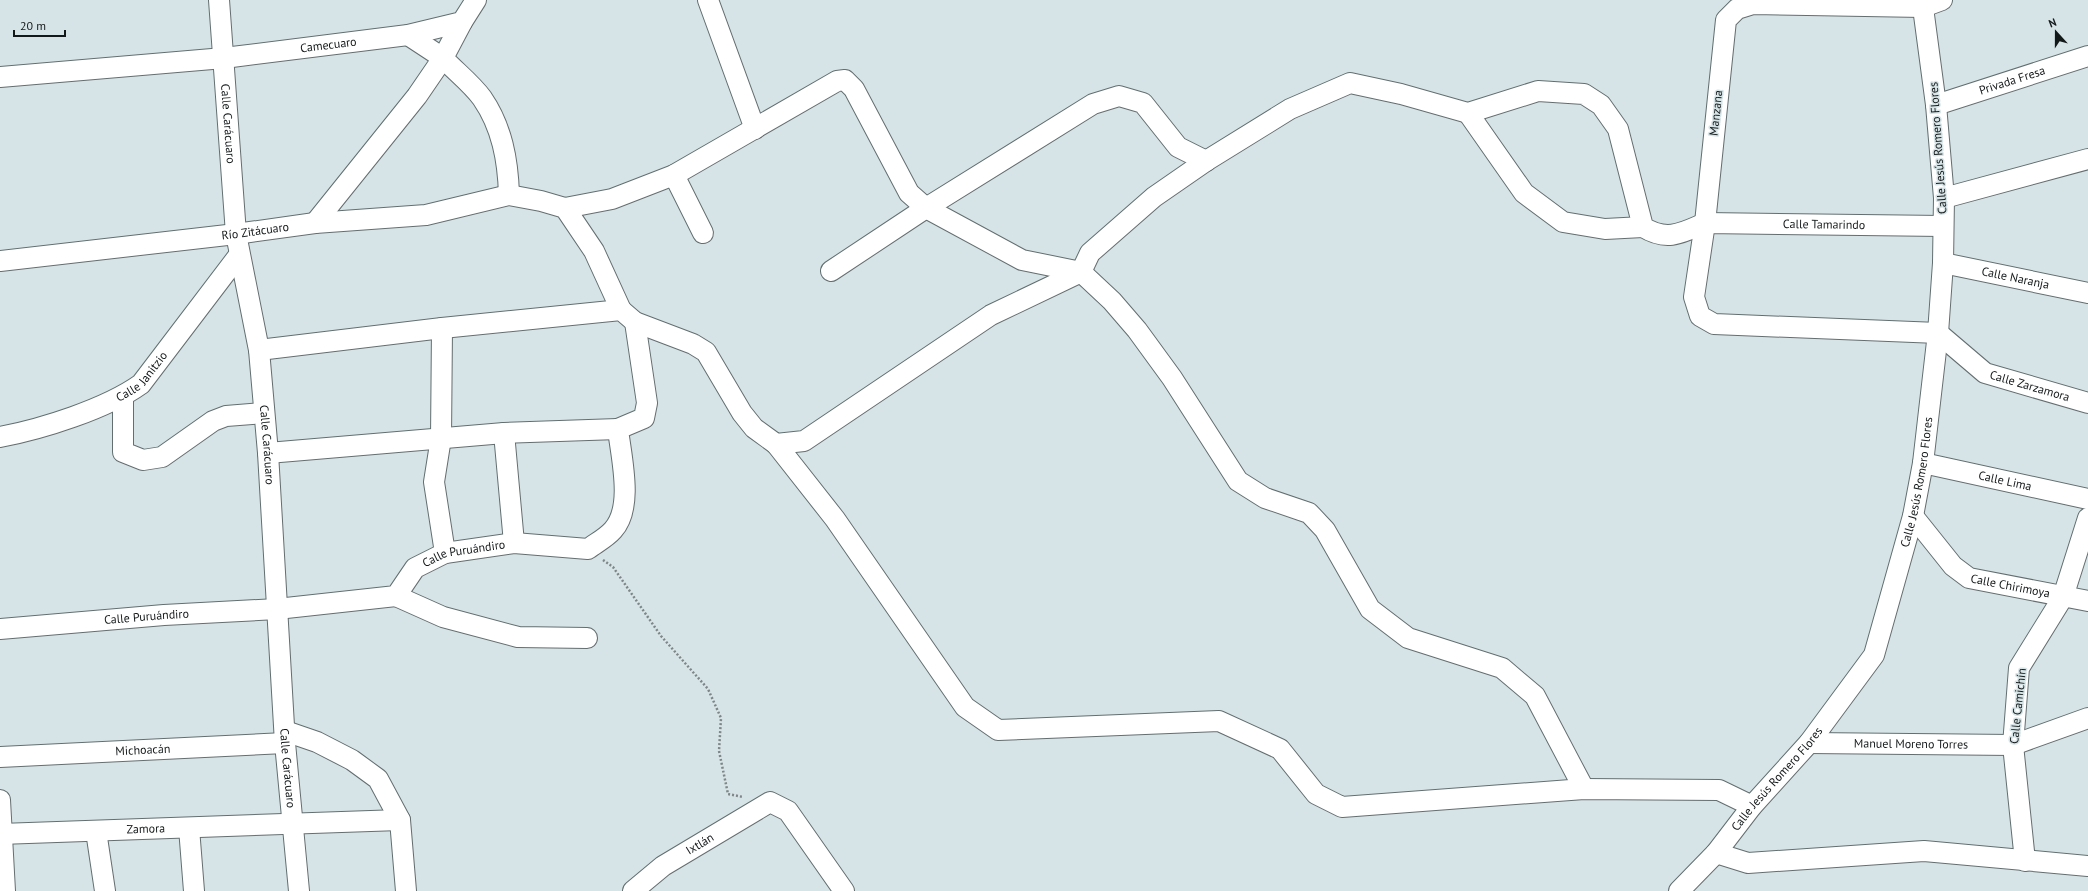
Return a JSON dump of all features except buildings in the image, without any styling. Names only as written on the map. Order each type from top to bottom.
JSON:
[{"type":"street","name":"Calle Carácuaro","points":[[219,0],[236,234],[259,350],[268,453],[285,737],[299,891]]},
{"type":"street","points":[[315,223],[417,96],[443,58],[462,22],[476,0]]},
{"type":"street","points":[[708,0],[755,129]]},
{"type":"street","points":[[1922,3],[1942,0]]},
{"type":"street","name":"Manzana","points":[[1922,3],[1753,4],[1737,9],[1726,20],[1705,223],[1694,297],[1700,316],[1714,324],[1938,333]]},
{"type":"street","name":"Calle Jesús Romero Flores","points":[[1679,891],[1716,853],[1752,806],[1809,742],[1874,655],[1913,516],[1923,463],[1938,333],[1943,263],[1944,198],[1936,106],[1922,3]]},
{"type":"street","name":"Camecuaro","points":[[0,77],[224,58],[408,35],[462,22]]},
{"type":"street","points":[[408,35],[443,58],[481,97],[500,131],[508,168],[509,195],[541,201],[565,208],[612,199],[674,175],[837,81],[845,80],[854,89],[909,193],[926,208],[1022,260],[1081,272],[1112,301],[1137,330],[1172,378],[1238,481],[1265,498],[1309,513],[1325,530],[1370,609],[1408,638],[1502,668],[1535,696],[1584,789]]},
{"type":"street","name":"Privada Fresa","points":[[1936,106],[2088,56]]},
{"type":"street","points":[[776,444],[804,441],[991,314],[1081,272],[1090,253],[1154,197],[1206,161],[1290,109],[1350,83],[1401,94],[1468,113],[1538,91],[1584,94],[1601,105],[1618,129],[1643,227]]},
{"type":"street","points":[[831,271],[926,208],[1093,104],[1119,96],[1143,103],[1178,147],[1206,161]]},
{"type":"street","points":[[1468,113],[1524,193],[1564,222],[1605,229],[1643,227],[1656,235],[1678,235],[1705,223]]},
{"type":"street","points":[[1944,198],[2088,159]]},
{"type":"street","points":[[674,175],[703,233]]},
{"type":"street","name":"Río Zitácuaro","points":[[0,261],[236,234],[315,223],[426,216],[509,195]]},
{"type":"street","points":[[268,453],[504,433],[618,428],[644,418],[647,403],[628,316],[594,251],[565,208]]},
{"type":"street","name":"Calle Tamarindo","points":[[1705,223],[1943,226]]},
{"type":"street","name":"Calle Janitzio","points":[[0,437],[31,431],[123,396],[141,384],[239,255]]},
{"type":"street","name":"Calle Naranja","points":[[1943,263],[2088,292]]},
{"type":"street","points":[[259,350],[442,328],[628,316],[693,344],[706,352],[742,413],[754,428],[776,444],[835,519],[964,707],[998,730],[1219,721],[1280,748],[1316,794],[1342,807],[1584,789],[1719,790],[1752,806]]},
{"type":"street","points":[[442,328],[441,438],[434,482],[445,553]]},
{"type":"street","name":"Calle Zarzamora","points":[[1938,333],[1986,373],[2088,403]]},
{"type":"street","points":[[123,396],[123,452],[143,460],[162,457],[213,421],[226,416],[264,413]]},
{"type":"street","points":[[588,549],[613,530],[622,514],[625,494],[618,428]]},
{"type":"street","points":[[504,433],[514,543]]},
{"type":"street","name":"Calle Lima","points":[[1923,463],[2088,499]]},
{"type":"street","name":"Calle Chirimoya","points":[[1913,516],[1953,566],[1969,578],[2063,597],[2088,600]]},
{"type":"street","name":"Calle Camichín","points":[[2025,861],[2013,745],[2019,668],[2063,597],[2088,518]]},
{"type":"street","name":"Calle Puruándiro","points":[[0,628],[164,615],[277,609],[396,596],[415,568],[445,553],[514,543],[588,549]]},
{"type":"street","points":[[396,596],[443,617],[518,637],[587,638]]},
{"type":"street","points":[[2013,745],[2088,718]]},
{"type":"street","points":[[285,737],[317,742],[352,760],[378,779],[400,820],[406,891]]},
{"type":"street","name":"Michoacán","points":[[0,757],[285,737]]},
{"type":"street","name":"Manuel Moreno Torres","points":[[1809,742],[2013,745]]},
{"type":"street","points":[[0,800],[1,834],[6,891]]},
{"type":"street","points":[[770,802],[788,811],[844,891]]},
{"type":"street","name":"Ixtlán","points":[[633,891],[663,866],[770,802]]},
{"type":"street","name":"Zamora","points":[[1,834],[400,820]]},
{"type":"street","points":[[189,828],[194,891]]},
{"type":"street","points":[[96,831],[105,891]]},
{"type":"street","points":[[1716,853],[1748,863],[1924,851],[2088,866]]},
{"type":"path","points":[[588,549],[613,567],[661,636],[708,689],[721,718],[719,751],[728,794],[770,802]]}]
